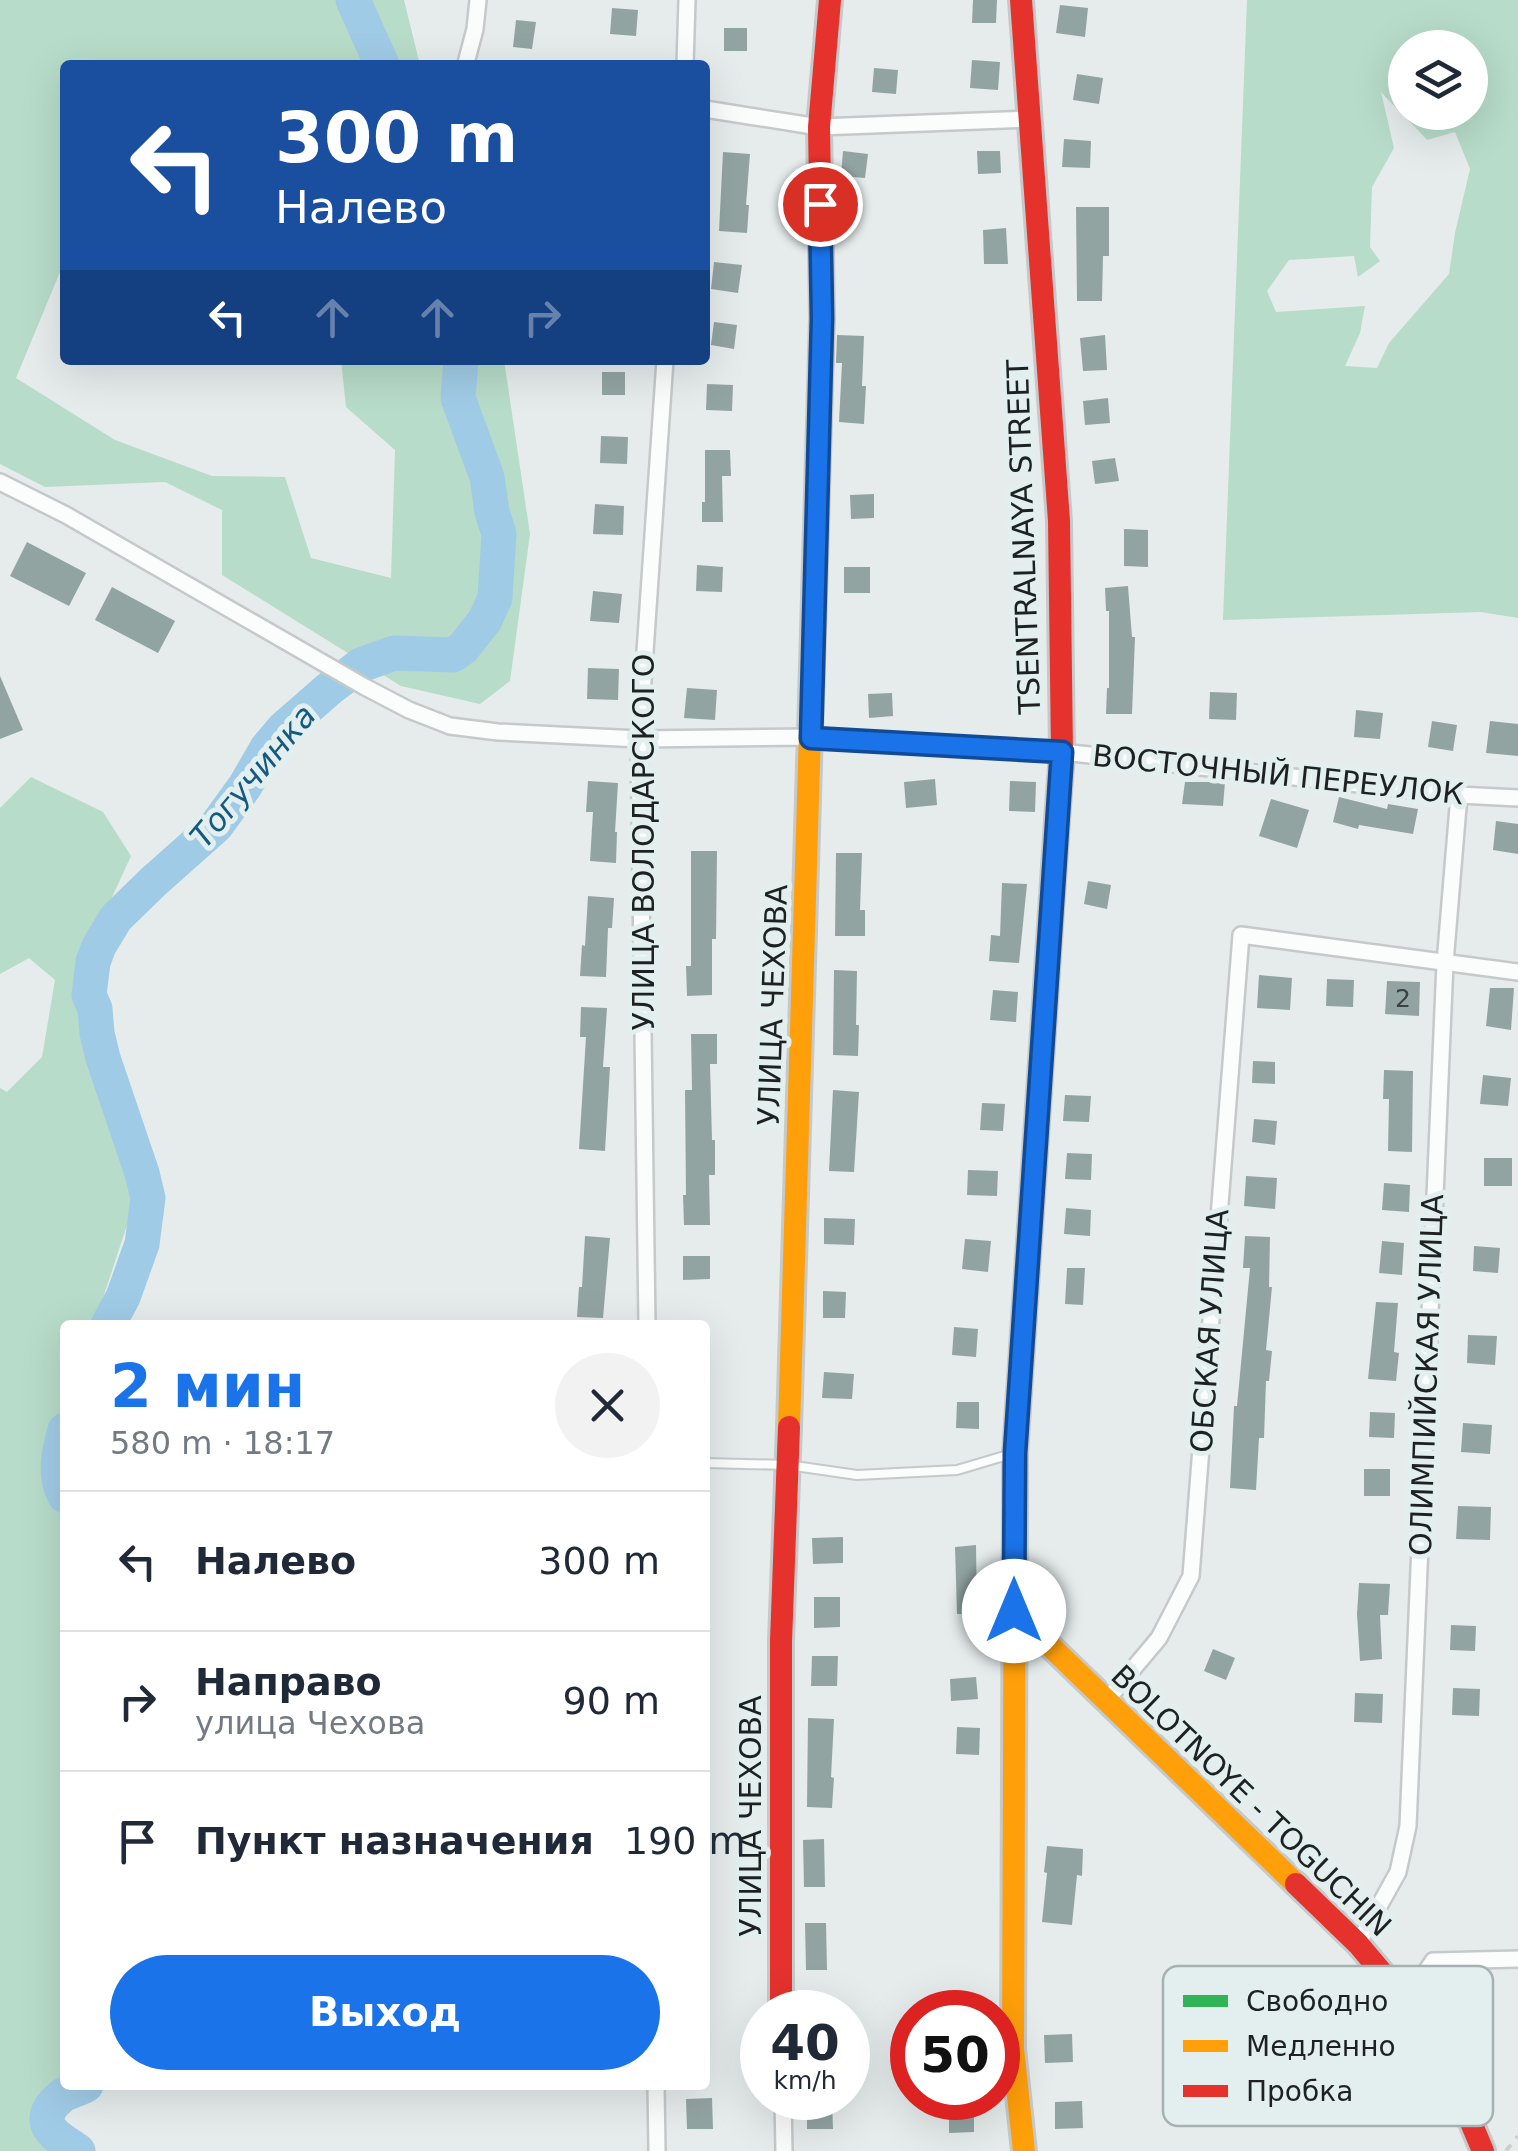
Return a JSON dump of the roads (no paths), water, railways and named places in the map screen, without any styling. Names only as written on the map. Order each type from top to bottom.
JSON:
[{"type":"street","points":[[467,60],[476,30],[478,0]]},
{"type":"street","points":[[684,60],[687,0]]},
{"type":"street","name":"УЛИЦА ЧЕХОВА","points":[[782,1990],[781,1641],[822,318],[819,127],[830,0]]},
{"type":"street","name":"TSENTRALNAYA STREET","points":[[1020,0],[1059,521],[1062,752],[1015,1453],[1013,2049],[1024,2151]]},
{"type":"street","points":[[710,110],[819,127],[1029,119]]},
{"type":"street","name":"УЛИЦА ВОЛОДАРСКОГО","points":[[647,1320],[639,739],[665,365]]},
{"type":"street","name":"ВОСТОЧНЫЙ ПЕРЕУЛОК","points":[[0,482],[365,687],[450,726],[639,739],[811,738],[1062,752],[1518,798]]},
{"type":"street","name":"ОЛИМПИЙСКАЯ УЛИЦА","points":[[1358,1944],[1398,1872],[1408,1826],[1445,963],[1460,795]]},
{"type":"street","name":"ОБСКАЯ УЛИЦА","points":[[1106,1700],[1159,1638],[1191,1576],[1241,935],[1445,963]]},
{"type":"street","points":[[1445,963],[1518,972]]},
{"type":"street","name":"BOLOTNOYE - TOGUCHIN","points":[[1014,1611],[1376,1966]]},
{"type":"street","points":[[1431,1966],[1434,1962],[1518,1960]]},
{"type":"street","points":[[656,2090],[657,2151]]},
{"type":"street","points":[[783,2120],[784,2151]]},
{"type":"street","name":"BOLOTNOYE - TOGUCHIN","points":[[1473,2126],[1484,2151]]},
{"type":"lane","points":[[710,1463],[788,1465],[856,1475],[957,1470],[1015,1453]]},
{"type":"waterway","name":"Тогучинка","points":[[353,0],[380,60]]},
{"type":"waterway","name":"Тогучинка","points":[[111,1320],[142,1244],[148,1198],[97,1033],[89,995],[93,962],[116,918],[216,826],[283,729],[361,665],[394,653],[453,655],[485,620],[495,598],[499,534],[487,477],[458,398],[461,365]]},
{"type":"waterway","name":"Тогучинка","points":[[60,1451],[60,1482]]},
{"type":"waterway","name":"Тогучинка","points":[[75,2090],[52,2106],[47,2122],[54,2133],[78,2151]]}]
